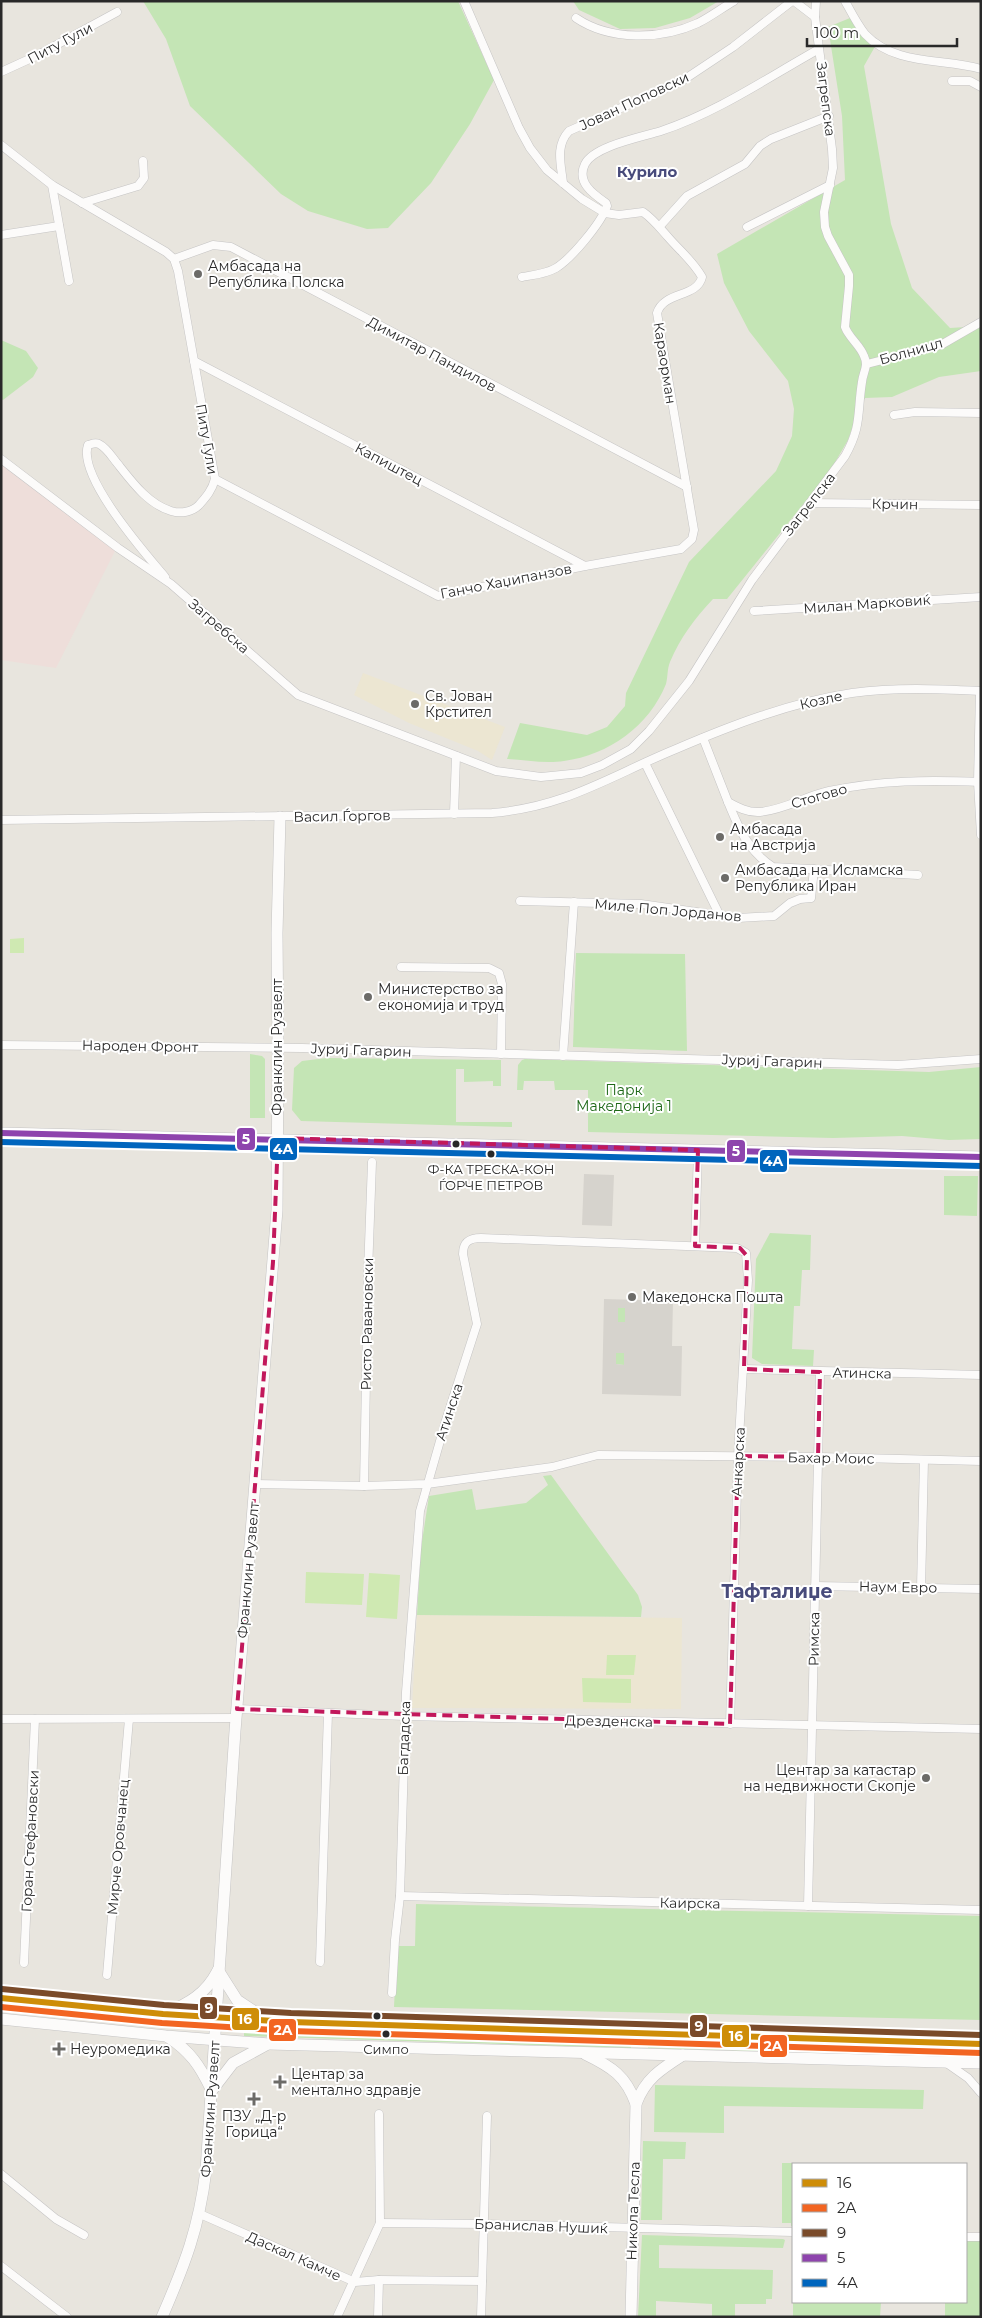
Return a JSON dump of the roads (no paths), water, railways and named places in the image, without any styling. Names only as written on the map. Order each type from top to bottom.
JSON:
[{"type":"street","name":"Караорман","points":[[464,1],[519,128],[530,148],[547,170],[582,199],[605,213],[620,215],[643,212],[660,226],[667,237],[696,265],[702,276],[701,281],[693,289],[663,302],[657,313],[694,530]]},
{"type":"street","points":[[576,18],[595,28],[612,33],[659,34],[698,23],[734,1]]},
{"type":"street","name":"Јован Поповски","points":[[563,183],[559,152],[564,136],[569,130],[682,81],[733,47],[793,1]]},
{"type":"street","points":[[793,1],[815,16]]},
{"type":"street","name":"Загрепска","points":[[456,756],[496,771],[514,775],[561,776],[581,773],[602,766],[630,749],[649,731],[689,681],[752,580],[837,468],[855,438],[859,423],[862,380],[867,364],[859,348],[847,334],[844,322],[849,286],[848,275],[828,236],[825,226],[824,212],[832,168],[829,116],[815,16],[816,1]]},
{"type":"street","points":[[845,1],[864,32],[883,47],[922,60],[981,69]]},
{"type":"street","name":"Питу Гули","points":[[1,72],[36,56],[118,12]]},
{"type":"street","points":[[522,277],[540,274],[556,268],[578,248],[605,213],[606,203],[588,189],[584,182],[584,168],[586,162],[592,156],[611,147],[662,131],[719,108],[820,49]]},
{"type":"street","points":[[952,81],[970,81],[981,87]]},
{"type":"street","points":[[660,226],[687,196],[745,164],[760,146],[771,139],[829,116]]},
{"type":"street","points":[[1,145],[52,185],[166,252],[174,260]]},
{"type":"street","points":[[82,203],[138,186],[144,178],[143,161]]},
{"type":"street","points":[[52,185],[69,281]]},
{"type":"street","points":[[747,226],[830,185]]},
{"type":"street","points":[[1,235],[59,226]]},
{"type":"street","name":"Димитар Пандилов","points":[[174,260],[213,245],[231,247],[687,487]]},
{"type":"street","name":"Питу Гули","points":[[172,584],[116,515],[89,467],[86,452],[88,446],[96,443],[106,450],[138,489],[155,503],[177,512],[187,512],[196,508],[212,490],[215,479],[174,260]]},
{"type":"street","name":"Болницл","points":[[867,364],[933,348],[968,331],[981,322]]},
{"type":"street","name":"Капиштец","points":[[194,362],[585,566]]},
{"type":"street","points":[[894,415],[915,412],[981,413]]},
{"type":"street","name":"Загребска","points":[[1,459],[118,548],[172,584],[298,695],[456,756]]},
{"type":"street","name":"Ганчо Хаџипанзов","points":[[215,479],[438,596],[585,566],[681,549],[692,539],[694,530]]},
{"type":"street","name":"Крчин","points":[[810,502],[981,505]]},
{"type":"street","name":"Милан Марковиќ","points":[[754,611],[981,597]]},
{"type":"street","name":"Козле","points":[[670,751],[795,706],[852,693],[892,689],[980,691]]},
{"type":"street","points":[[980,691],[979,782],[981,835]]},
{"type":"street","points":[[703,738],[745,840],[758,858],[773,867],[918,875]]},
{"type":"street","name":"Васил Ѓоргов","points":[[1,820],[454,814],[518,811],[550,803],[598,786],[670,751]]},
{"type":"street","points":[[454,814],[456,756]]},
{"type":"street","points":[[645,763],[720,916]]},
{"type":"street","name":"Стогово","points":[[728,802],[744,810],[770,811],[822,793],[870,783],[921,780],[979,782]]},
{"type":"street","name":"Франклин Рузвелт","points":[[162,2317],[193,2242],[200,2214],[206,2170],[218,1970],[276,1219],[278,1048],[276,933],[280,816]]},
{"type":"street","name":"Миле Поп Јорданов","points":[[520,901],[641,904],[738,918],[774,916],[790,903],[800,899],[812,898],[814,869]]},
{"type":"street","points":[[564,1056],[574,902]]},
{"type":"street","points":[[400,967],[488,968],[499,973],[502,984],[501,1054]]},
{"type":"street","name":"Народен Фронт","points":[[1,1044],[278,1048]]},
{"type":"street","name":"Јуриј Гагарин","points":[[278,1048],[898,1065],[981,1059]]},
{"type":"street","points":[[1,1133],[278,1138],[981,1157]]},
{"type":"street","points":[[695,1246],[698,1150]]},
{"type":"street","name":"Ристо Равановски","points":[[364,1486],[372,1162]]},
{"type":"street","name":"Анкарска","points":[[473,1340],[477,1322],[463,1251],[465,1244],[469,1240],[480,1238],[740,1248],[746,1253],[748,1280],[738,1456],[730,1724]]},
{"type":"street","name":"Атинска","points":[[427,1484],[473,1340]]},
{"type":"street","name":"Атинска","points":[[744,1370],[981,1375]]},
{"type":"street","name":"Римска","points":[[808,1906],[820,1372]]},
{"type":"street","name":"Бахар Моис","points":[[255,1484],[364,1486],[427,1484],[552,1467],[598,1455],[981,1461]]},
{"type":"street","points":[[921,1588],[924,1460]]},
{"type":"street","name":"Багдадска","points":[[392,1993],[400,1896],[405,1716],[420,1511],[427,1484]]},
{"type":"street","name":"Наум Евро","points":[[815,1586],[981,1589]]},
{"type":"street","points":[[320,1962],[328,1713]]},
{"type":"street","name":"Дрезденска","points":[[1,1719],[129,1719],[237,1714],[328,1713],[981,1729]]},
{"type":"street","name":"Горан Стефановски","points":[[24,1963],[36,1719]]},
{"type":"street","name":"Мирче Оровчанец","points":[[107,1975],[129,1719]]},
{"type":"street","name":"Каирска","points":[[400,1896],[981,1910]]},
{"type":"street","points":[[163,2014],[195,1999],[211,1983],[218,1970],[237,2000],[270,2021]]},
{"type":"street","points":[[1,1998],[163,2014],[270,2021],[981,2044]]},
{"type":"street","points":[[1,2019],[166,2036],[269,2044],[981,2063]]},
{"type":"street","points":[[166,2036],[195,2059],[212,2091],[233,2063],[251,2051],[269,2044]]},
{"type":"street","name":"Никола Тесла","points":[[581,2053],[602,2062],[622,2077],[629,2086],[636,2104]]},
{"type":"street","name":"Никола Тесла","points":[[631,2317],[636,2104],[641,2091],[650,2078],[683,2055]]},
{"type":"street","points":[[941,2062],[961,2072],[981,2094]]},
{"type":"street","points":[[337,2317],[380,2223],[379,2114]]},
{"type":"street","points":[[481,2317],[486,2116]]},
{"type":"street","points":[[1,2174],[56,2219],[84,2235]]},
{"type":"street","name":"Даскал Камче","points":[[200,2214],[354,2282],[379,2280],[482,2281]]},
{"type":"street","name":"Бранислав Нушиќ","points":[[380,2223],[792,2232]]},
{"type":"street","points":[[967,2237],[981,2237]]},
{"type":"street","points":[[1,2266],[67,2317]]},
{"type":"street","points":[[378,2317],[379,2280]]},
{"type":"place","name":"Амбасада на Република Полска","points":[[198,274]]},
{"type":"place","name":"Св. Јован Крстител","points":[[415,704]]},
{"type":"place","name":"Амбасада на Австрија","points":[[720,837]]},
{"type":"place","name":"Амбасада на Исламска Република Иран","points":[[725,878]]},
{"type":"place","name":"Министерство за економија и труд","points":[[368,997]]},
{"type":"place","name":"Ф-КА ТРЕСКА-КОН ЃОРЧЕ ПЕТРОВ","points":[[491,1154]]},
{"type":"place","name":"Македонска Пошта","points":[[632,1297]]},
{"type":"place","name":"Центар за катастар на недвижности Скопје","points":[[926,1778]]},
{"type":"place","name":"Симпо","points":[[386,2034]]},
{"type":"place","name":"Неуромедика","points":[[59,2049]]},
{"type":"place","name":"Центар за ментално здравје","points":[[280,2082]]},
{"type":"place","name":"ПЗУ „Д-р Горица“","points":[[254,2099]]},
{"type":"district","name":"Курило","points":[[647,172]]},
{"type":"district","name":"Тафталиџе","points":[[777,1591]]},
{"type":"park label","name":"Парк Македонија 1","points":[[624,1098]]}]
